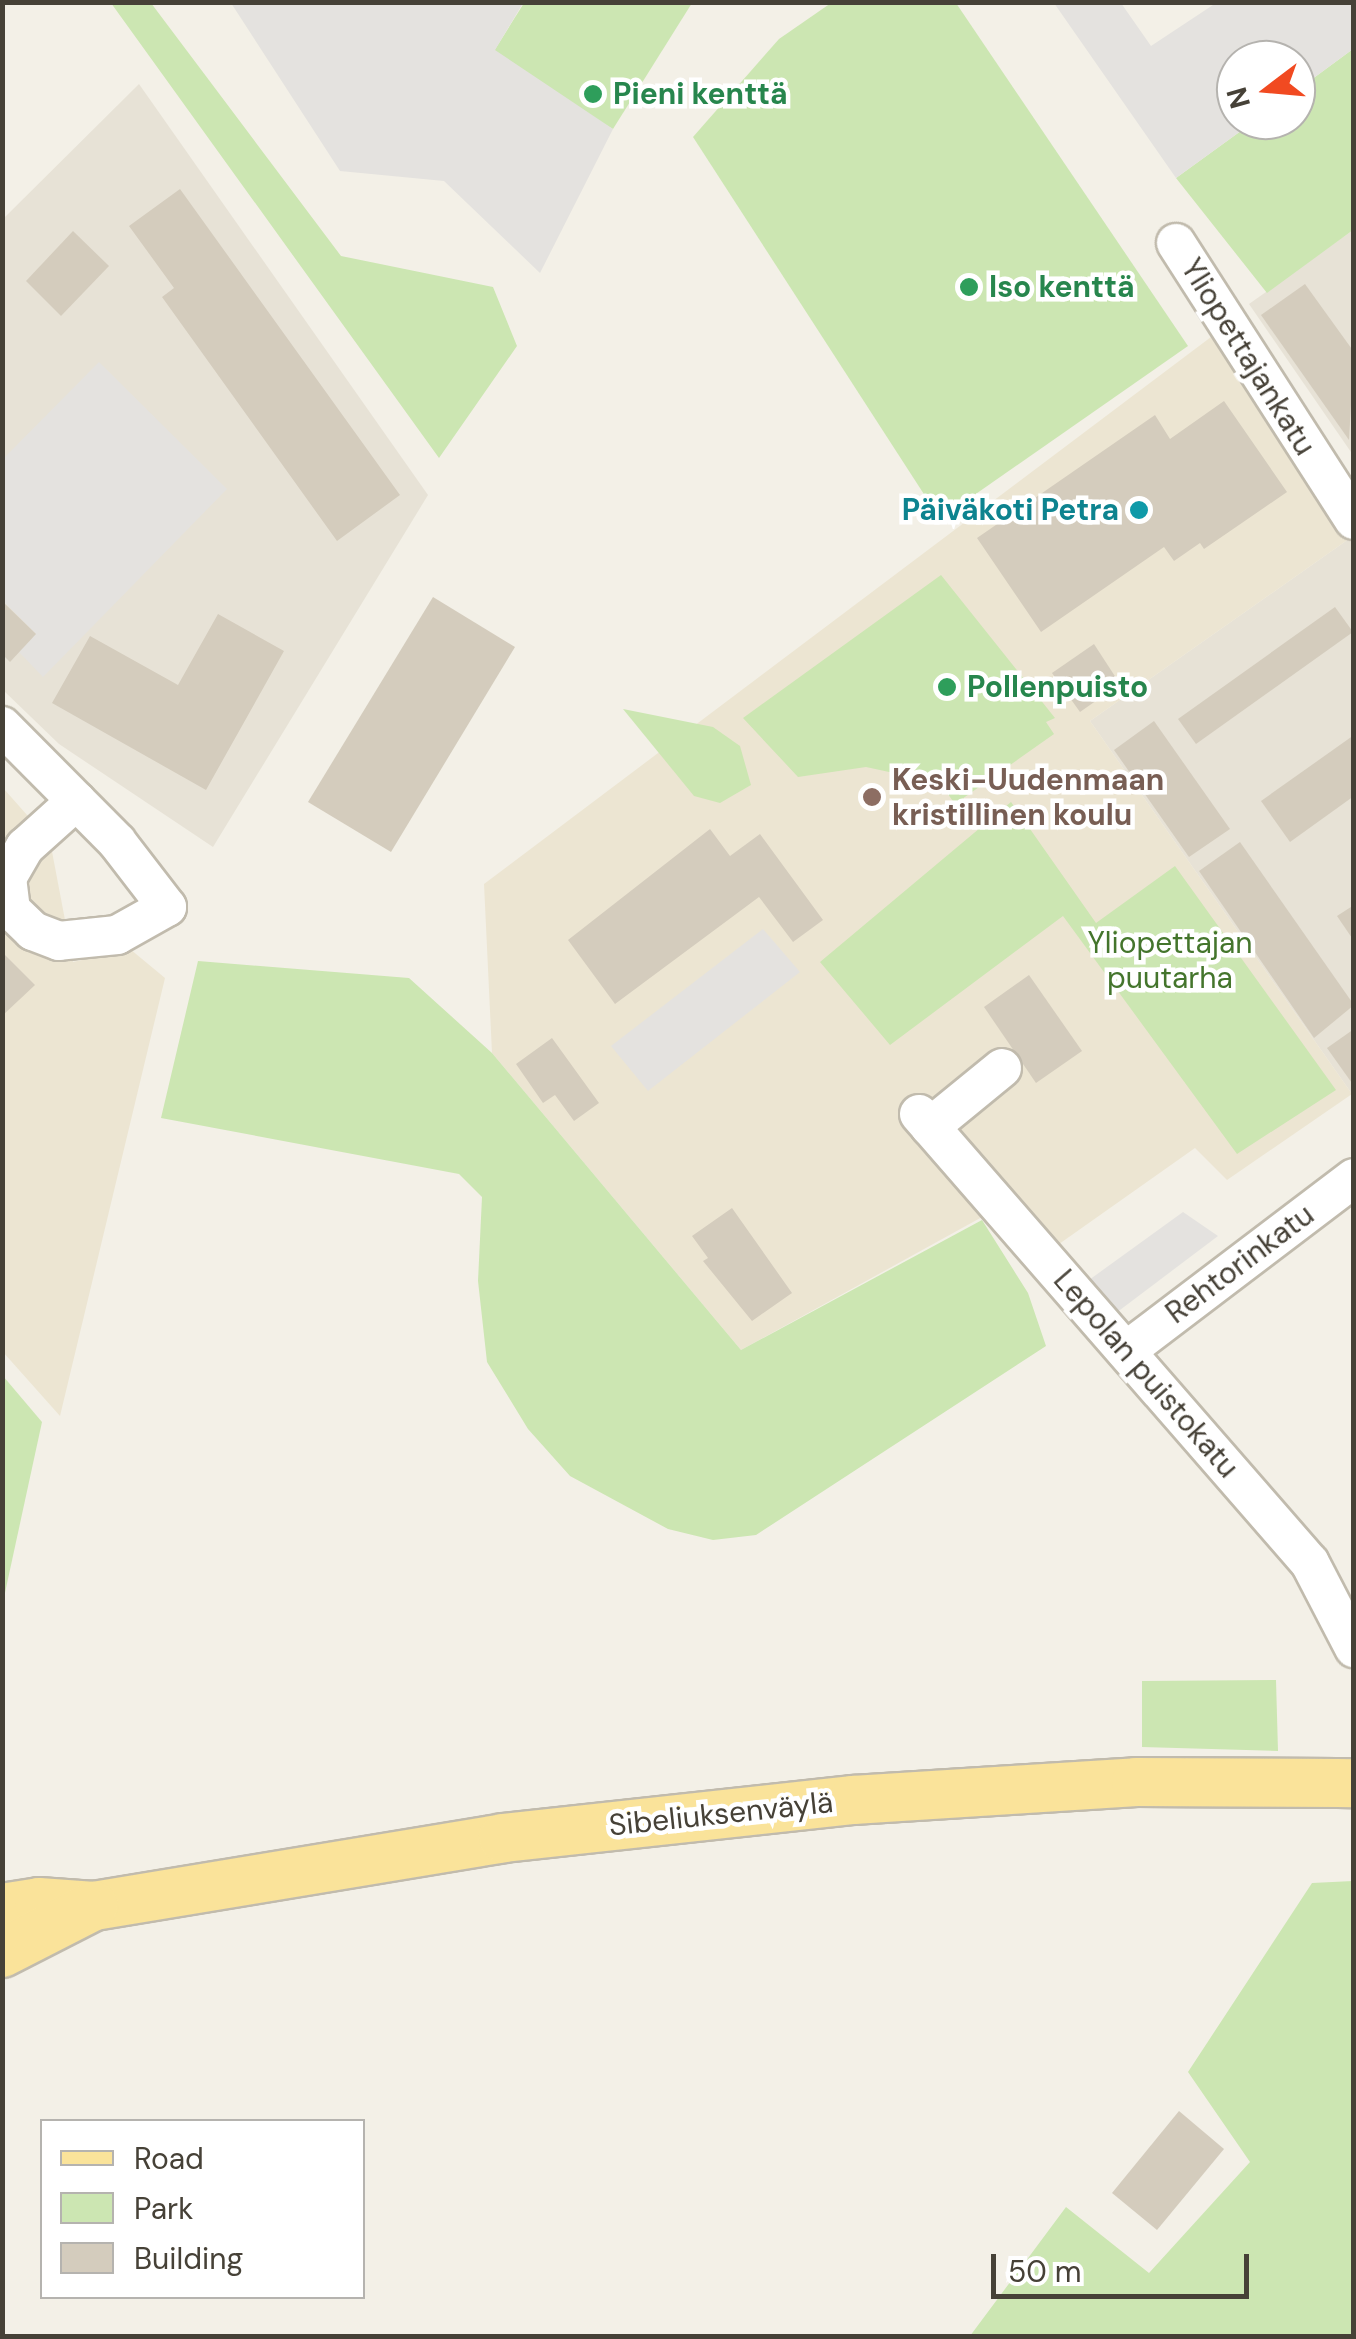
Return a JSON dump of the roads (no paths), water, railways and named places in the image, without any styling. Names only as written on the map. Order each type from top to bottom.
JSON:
[{"type":"main road","name":"Sibeliuksenväylä","points":[[2,1908],[40,1902],[94,1906],[503,1838],[854,1800],[1136,1782],[1354,1783]]},
{"type":"main road","name":"Sibeliuksenväylä","points":[[2,1953],[94,1906]]},
{"type":"street","name":"Yliopettajankatu","points":[[1176,243],[1354,520]]},
{"type":"street","points":[[2,726],[76,801],[167,907],[117,935],[85,942],[41,937],[12,910],[7,878],[25,848],[76,801]]},
{"type":"street","name":"Lepolan puistokatu","points":[[1002,1068],[924,1121],[1310,1563],[1354,1648]]},
{"type":"street","name":"Rehtorinkatu","points":[[1126,1351],[1354,1178]]},
{"type":"place","name":"Pieni kenttä","points":[[593,94]]},
{"type":"place","name":"Iso kenttä","points":[[969,287]]},
{"type":"place","name":"Päiväkoti Petra","points":[[1139,510]]},
{"type":"place","name":"Pollenpuisto","points":[[947,687]]},
{"type":"place","name":"Keski-Uudenmaan kristillinen koulu","points":[[872,797]]},
{"type":"park label","name":"Yliopettajan puutarha","points":[[1170,960]]}]
